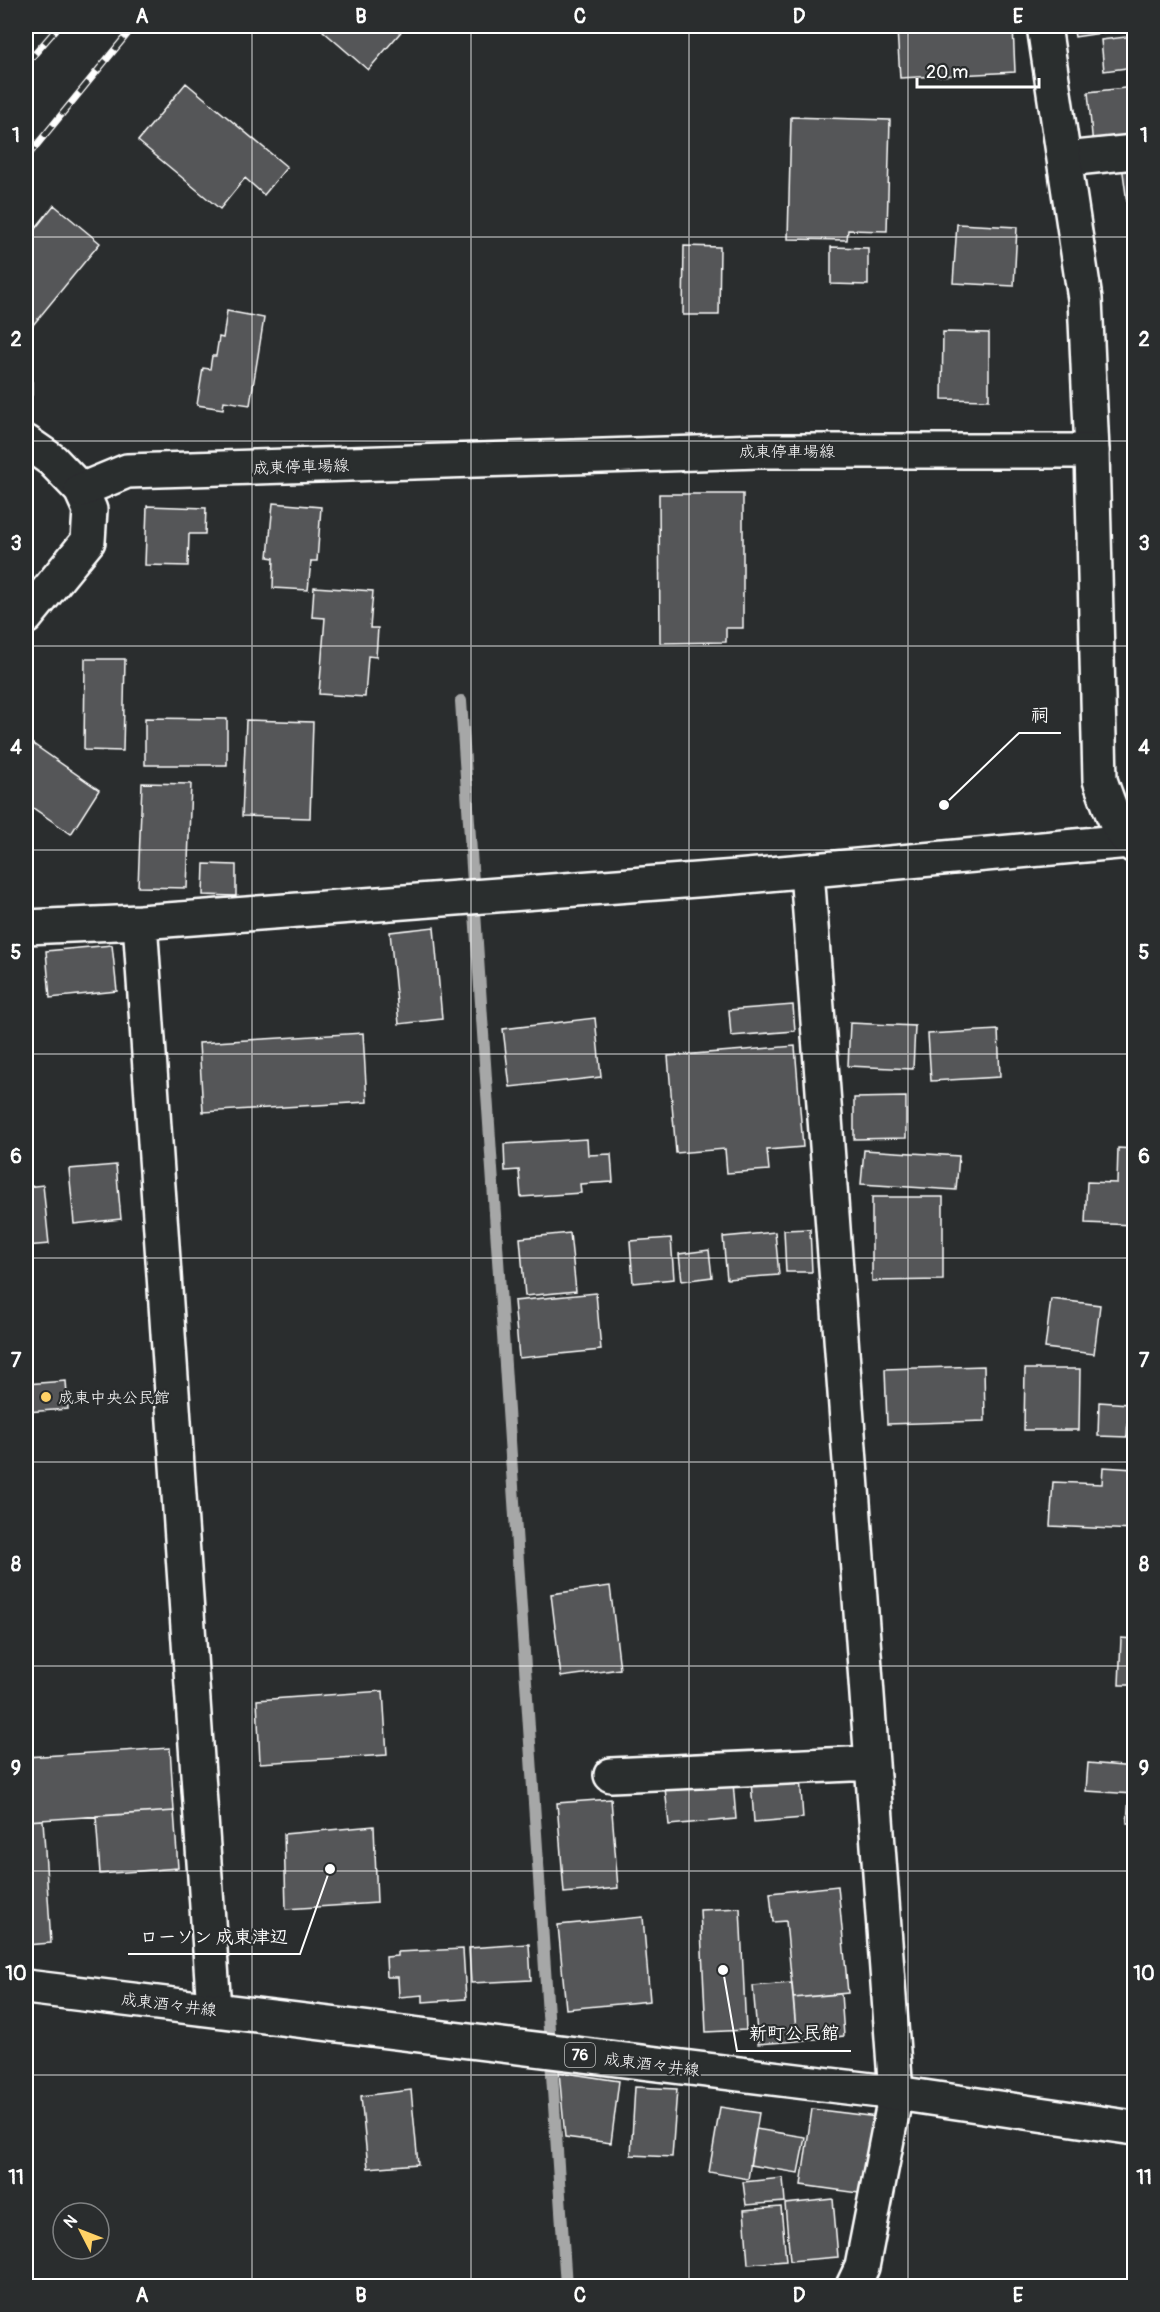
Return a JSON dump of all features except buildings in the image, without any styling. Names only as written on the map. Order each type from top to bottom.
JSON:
[{"type":"street","points":[[26,927],[140,922],[807,871],[1132,843],[1110,809],[1100,780],[1092,451],[1085,299],[1066,159],[1044,26]]},
{"type":"street","points":[[1066,159],[1134,152]]},
{"type":"street","points":[[26,442],[52,460],[81,490],[90,510],[87,541],[26,617]]},
{"type":"street","name":"成東停車場線","points":[[81,490],[127,471],[759,451],[1092,451]]},
{"type":"street","points":[[807,871],[896,2093],[862,2267],[853,2286]]},
{"type":"street","points":[[140,922],[214,2009]]},
{"type":"street","points":[[611,1775],[872,1763]]},
{"type":"street","name":"成東酒々井線","points":[[26,1987],[896,2093],[1134,2128]]},
{"type":"waterway","points":[[461,701],[566,2286]]},
{"type":"railway","points":[[26,64],[59,26]]},
{"type":"railway","points":[[26,158],[134,26]]},
{"type":"place","name":"祠","points":[[944,805]]},
{"type":"place","name":"成東中央公民館","points":[[46,1397]]},
{"type":"place","name":"ローソン 成東津辺","points":[[330,1869]]},
{"type":"place","name":"新町公民館","points":[[723,1970]]}]
